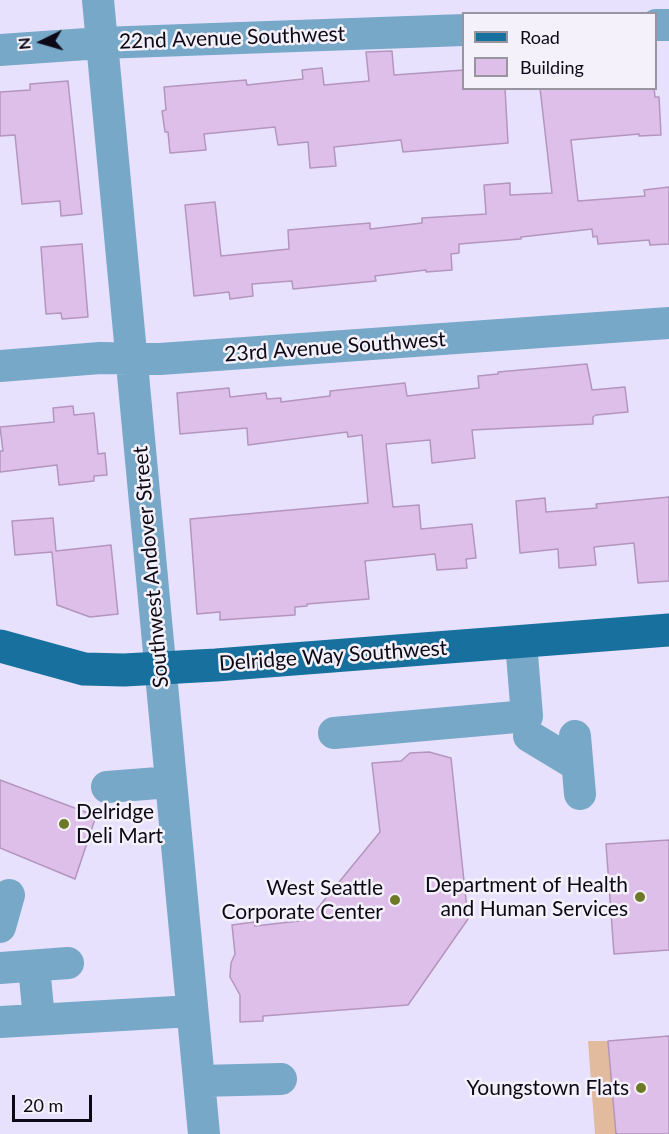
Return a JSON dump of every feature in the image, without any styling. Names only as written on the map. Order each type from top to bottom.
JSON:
[{"type":"main road","name":"Delridge Way Southwest","points":[[0,646],[84,669],[160,669],[669,630]]},
{"type":"street","name":"Southwest Andover Street","points":[[98,0],[204,1134]]},
{"type":"street","name":"22nd Avenue Southwest","points":[[0,50],[101,43],[462,30]]},
{"type":"street","name":"23rd Avenue Southwest","points":[[0,366],[90,359],[160,359],[669,323]]},
{"type":"street","points":[[334,734],[527,716],[521,642]]},
{"type":"street","points":[[529,736],[577,765]]},
{"type":"street","points":[[107,787],[171,782]]},
{"type":"street","points":[[0,927],[9,895]]},
{"type":"street","points":[[0,968],[68,963]]},
{"type":"street","points":[[34,967],[39,1019]]},
{"type":"street","points":[[0,1022],[192,1011]]},
{"type":"street","points":[[199,1081],[281,1080]]},
{"type":"shaded area","points":[[588,1041],[608,1041],[616,1134],[595,1134]]},
{"type":"building","points":[[392,51],[394,75],[462,70],[462,90],[505,90],[508,143],[403,152],[401,140],[334,147],[336,166],[310,168],[308,142],[278,145],[275,127],[204,134],[206,150],[170,153],[168,132],[165,132],[162,111],[166,110],[164,87],[246,80],[247,85],[303,79],[302,70],[322,68],[324,85],[369,81],[366,52]]},
{"type":"building","points":[[68,81],[82,214],[61,216],[60,201],[22,204],[15,135],[0,136],[0,92],[30,90],[30,84]]},
{"type":"building","points":[[540,90],[654,90],[655,97],[659,97],[661,135],[639,136],[639,134],[571,140],[578,201],[645,196],[644,190],[669,187],[669,244],[650,245],[649,240],[598,244],[597,236],[593,237],[592,229],[521,237],[521,239],[459,244],[459,253],[451,254],[452,270],[426,272],[426,270],[375,276],[376,281],[293,289],[292,281],[252,284],[253,296],[230,299],[229,292],[194,296],[185,205],[215,202],[221,256],[289,249],[288,230],[370,223],[370,229],[422,223],[422,218],[486,214],[484,185],[510,183],[510,195],[552,193]]},
{"type":"building","points":[[82,244],[88,317],[62,319],[61,313],[46,314],[41,247]]},
{"type":"building","points":[[587,364],[592,390],[625,387],[628,412],[596,415],[593,417],[593,424],[472,430],[475,458],[432,463],[430,440],[386,444],[393,507],[419,505],[421,529],[472,524],[476,558],[466,559],[467,568],[437,570],[435,554],[365,561],[369,599],[307,604],[307,606],[295,607],[295,615],[220,620],[220,612],[197,614],[190,519],[368,503],[362,435],[348,437],[347,432],[248,445],[247,428],[180,434],[177,393],[229,388],[230,397],[266,393],[267,399],[281,398],[281,402],[330,396],[330,391],[405,383],[407,396],[479,388],[478,376],[498,374],[498,372]]},
{"type":"building","points":[[73,406],[74,415],[94,413],[98,454],[105,453],[107,475],[94,476],[94,481],[59,485],[57,465],[0,472],[0,451],[3,451],[0,427],[54,422],[53,408]]},
{"type":"building","points":[[669,497],[669,581],[638,583],[634,543],[594,547],[596,565],[559,568],[558,549],[520,553],[516,501],[545,498],[546,512],[597,508],[596,504]]},
{"type":"building","points":[[53,518],[56,551],[111,545],[118,614],[90,617],[57,605],[52,552],[15,555],[12,521]]},
{"type":"building","name":"West Seattle Corporate Center","points":[[429,752],[451,758],[468,919],[408,1005],[263,1016],[263,1021],[240,1022],[240,995],[230,977],[231,963],[235,954],[232,925],[254,922],[255,926],[308,920],[380,832],[372,763],[401,761],[410,753]]},
{"type":"building","points":[[0,780],[96,816],[75,879],[0,848]]},
{"type":"building","name":"Department of Health and Human Services","points":[[669,840],[669,950],[614,954],[606,844]]},
{"type":"building","name":"Youngstown Flats","points":[[669,1036],[669,1134],[616,1134],[608,1041]]},
{"type":"place","name":"Delridge Deli Mart","points":[[64,824]]},
{"type":"place","name":"Department of Health and Human Services","points":[[640,897]]},
{"type":"place","name":"West Seattle Corporate Center","points":[[395,900]]},
{"type":"place","name":"Youngstown Flats","points":[[641,1088]]}]
